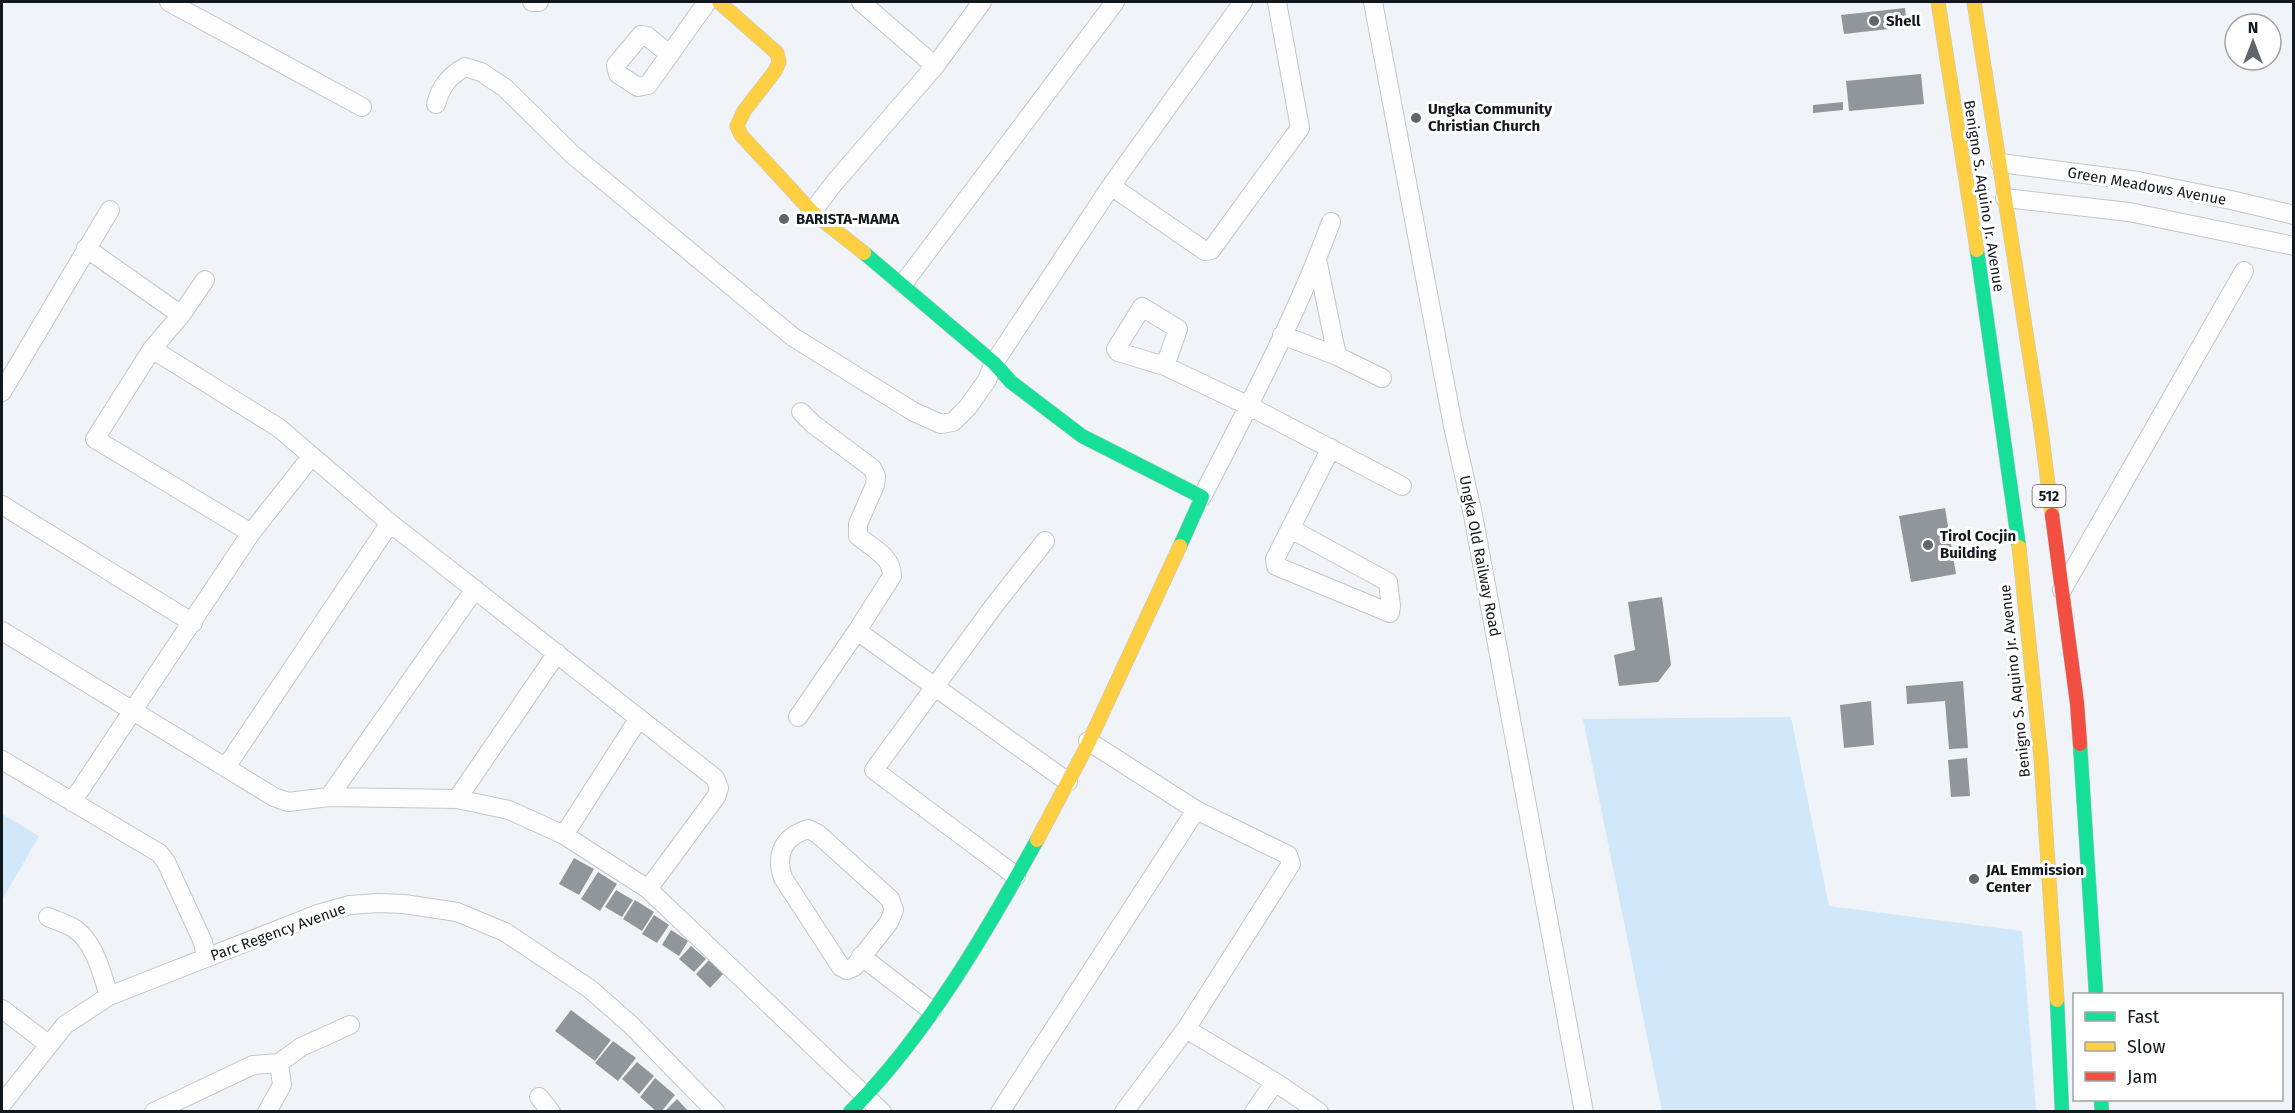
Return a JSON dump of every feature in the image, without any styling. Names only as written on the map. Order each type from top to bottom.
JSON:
[{"type":"main road","points":[[719,2],[777,53],[779,62],[775,71],[744,111],[737,126],[741,135],[812,212],[903,284],[994,363],[1011,382],[1082,436],[1202,497],[1068,782],[1016,876],[971,953],[932,1011],[866,1097],[850,1112]]},
{"type":"main road","name":"Benigno S. Aquino Jr. Avenue","points":[[1938,2],[2022,425],[2061,591],[2077,703],[2096,993]]},
{"type":"main road","name":"Benigno S. Aquino Jr. Avenue","points":[[1974,2],[2005,198],[2022,425],[2037,707],[2055,960],[2062,1112]]},
{"type":"street","points":[[169,2],[362,108]]},
{"type":"street","points":[[532,2],[539,2]]},
{"type":"street","points":[[670,55],[707,2]]},
{"type":"street","points":[[861,2],[935,66]]},
{"type":"street","points":[[812,212],[935,66],[982,2]]},
{"type":"street","points":[[903,284],[1115,2]]},
{"type":"street","points":[[436,104],[440,90],[452,74],[465,67],[481,72],[505,88],[573,155],[793,337],[893,399],[941,424],[953,422],[968,407],[987,380],[994,363],[1112,186],[1243,2]]},
{"type":"street","points":[[1112,186],[1205,250],[1211,250],[1300,128],[1276,2]]},
{"type":"street","name":"Ungka Old Railway Road","points":[[1372,2],[1453,426],[1477,538],[1584,1112]]},
{"type":"street","name":"Green Meadows Avenue","points":[[2000,163],[2138,181],[2231,200],[2294,216]]},
{"type":"street","name":"Green Meadows Avenue","points":[[2005,198],[2129,212],[2293,245]]},
{"type":"street","points":[[2,392],[110,210]]},
{"type":"street","points":[[1202,497],[1249,406],[1317,259],[1331,222]]},
{"type":"street","points":[[86,248],[181,315]]},
{"type":"street","points":[[1317,259],[1337,356]]},
{"type":"street","points":[[2061,591],[2244,271]]},
{"type":"street","points":[[205,280],[181,315],[152,349],[95,439],[251,533]]},
{"type":"street","points":[[1282,335],[1337,356],[1382,378]]},
{"type":"street","points":[[152,349],[279,428],[390,523],[715,778],[719,788],[716,797],[648,889]]},
{"type":"street","points":[[1165,366],[1249,406],[1401,486]]},
{"type":"street","points":[[798,717],[892,576],[889,560],[858,536],[858,524],[875,485],[876,476],[872,468],[813,424],[801,412]]},
{"type":"street","points":[[1291,529],[1388,582],[1390,613],[1276,566],[1275,560],[1331,448]]},
{"type":"street","points":[[72,802],[251,533],[311,457]]},
{"type":"street","points":[[2,505],[192,623]]},
{"type":"street","points":[[226,767],[390,523]]},
{"type":"street","points":[[1016,876],[874,770],[993,607],[1045,542]]},
{"type":"street","points":[[329,797],[475,589]]},
{"type":"street","points":[[2,631],[274,797],[288,802],[329,797],[456,800],[509,810],[564,834],[648,889],[882,1112]]},
{"type":"street","points":[[857,631],[1068,782]]},
{"type":"street","points":[[456,800],[556,653]]},
{"type":"street","points":[[564,834],[639,718]]},
{"type":"street","points":[[1088,741],[1196,810],[1288,855],[1291,864],[1186,1029],[1124,1112]]},
{"type":"street","points":[[2,760],[159,853],[166,862],[203,942],[206,958]]},
{"type":"street","points":[[1000,1112],[1196,810]]},
{"type":"street","points":[[807,829],[818,834],[890,898],[894,910],[889,922],[861,956],[854,967],[847,970],[841,967],[783,878],[778,864],[781,849],[797,832],[807,829]]},
{"type":"street","name":"Parc Regency Avenue","points":[[2,1104],[65,1024],[109,996],[318,914],[350,905],[378,903],[404,904],[457,912],[505,932],[590,989],[631,1025],[716,1112]]},
{"type":"street","points":[[48,917],[75,929],[85,941],[95,956],[109,996]]},
{"type":"street","points":[[861,956],[932,1011]]},
{"type":"street","points":[[2,1009],[48,1044]]},
{"type":"street","points":[[154,1112],[254,1065],[279,1063],[301,1047],[350,1024]]},
{"type":"street","points":[[1186,1029],[1275,1082],[1319,1112]]},
{"type":"street","points":[[267,1112],[282,1085],[279,1063]]},
{"type":"street","points":[[1254,1112],[1275,1082]]},
{"type":"shaded area","points":[[1791,717],[1829,906],[2022,931],[2036,1111],[1662,1111],[1583,719]]},
{"type":"shaded area","points":[[2,814],[39,836],[2,900]]},
{"type":"building","name":"Shell","points":[[1905,8],[1907,27],[1844,34],[1841,15]]},
{"type":"building","points":[[1921,74],[1924,104],[1849,111],[1846,81]]},
{"type":"building","points":[[1843,102],[1843,110],[1813,113],[1813,105]]},
{"type":"building","name":"Tirol Cocjin Building","points":[[1945,508],[1956,574],[1911,582],[1899,516]]},
{"type":"building","points":[[1662,597],[1671,665],[1658,682],[1619,686],[1614,655],[1635,650],[1628,602]]},
{"type":"building","points":[[1963,681],[1968,748],[1949,749],[1945,701],[1907,704],[1906,686]]},
{"type":"building","points":[[1871,701],[1874,745],[1844,748],[1840,705]]},
{"type":"building","points":[[1967,758],[1970,796],[1951,797],[1948,760]]},
{"type":"building","points":[[574,858],[594,869],[579,895],[559,884]]},
{"type":"building","points":[[598,872],[617,884],[600,911],[581,899]]},
{"type":"building","points":[[616,890],[633,900],[622,917],[605,907]]},
{"type":"building","points":[[635,900],[654,912],[642,931],[623,919]]},
{"type":"building","points":[[654,915],[669,925],[657,943],[642,934]]},
{"type":"building","points":[[671,930],[688,941],[679,956],[662,945]]},
{"type":"building","points":[[691,946],[706,959],[694,972],[679,959]]},
{"type":"building","points":[[709,960],[723,974],[710,988],[696,974]]},
{"type":"building","points":[[571,1010],[611,1040],[595,1061],[555,1031]]},
{"type":"building","points":[[613,1041],[636,1058],[618,1081],[595,1063]]},
{"type":"building","points":[[637,1062],[654,1076],[639,1094],[622,1079]]},
{"type":"building","points":[[655,1078],[675,1095],[661,1112],[657,1112],[640,1097]]},
{"type":"building","points":[[677,1099],[689,1112],[664,1112]]},
{"type":"traffic: fast","points":[[1977,250],[2019,547]]},
{"type":"traffic: fast","points":[[864,253],[994,363],[1011,382],[1082,436],[1202,497],[1180,546]]},
{"type":"traffic: fast","points":[[2080,744],[2096,993]]},
{"type":"traffic: fast","points":[[850,1112],[904,1051],[929,1018],[997,911],[1037,840]]},
{"type":"traffic: fast","points":[[2057,1000],[2062,1112]]},
{"type":"traffic: fast","points":[[2101,1101],[2102,1112]]},
{"type":"traffic: slow","points":[[719,2],[777,53],[779,62],[775,71],[744,111],[737,126],[741,135],[812,212],[864,253]]},
{"type":"traffic: slow","points":[[1938,2],[1977,250]]},
{"type":"traffic: slow","points":[[1974,2],[2040,422],[2052,515]]},
{"type":"traffic: slow","points":[[1037,840],[1086,748],[1180,546]]},
{"type":"traffic: slow","points":[[2019,547],[2041,758],[2057,1000]]},
{"type":"traffic: jam","points":[[2052,515],[2077,703],[2080,744]]},
{"type":"place","name":"Shell","points":[[1874,21]]},
{"type":"place","name":"Ungka Community Christian Church","points":[[1416,118]]},
{"type":"place","name":"BARISTA-MAMA","points":[[784,219]]},
{"type":"place","name":"Tirol Cocjin Building","points":[[1928,545]]},
{"type":"place","name":"JAL Emmission Center","points":[[1974,879]]}]
